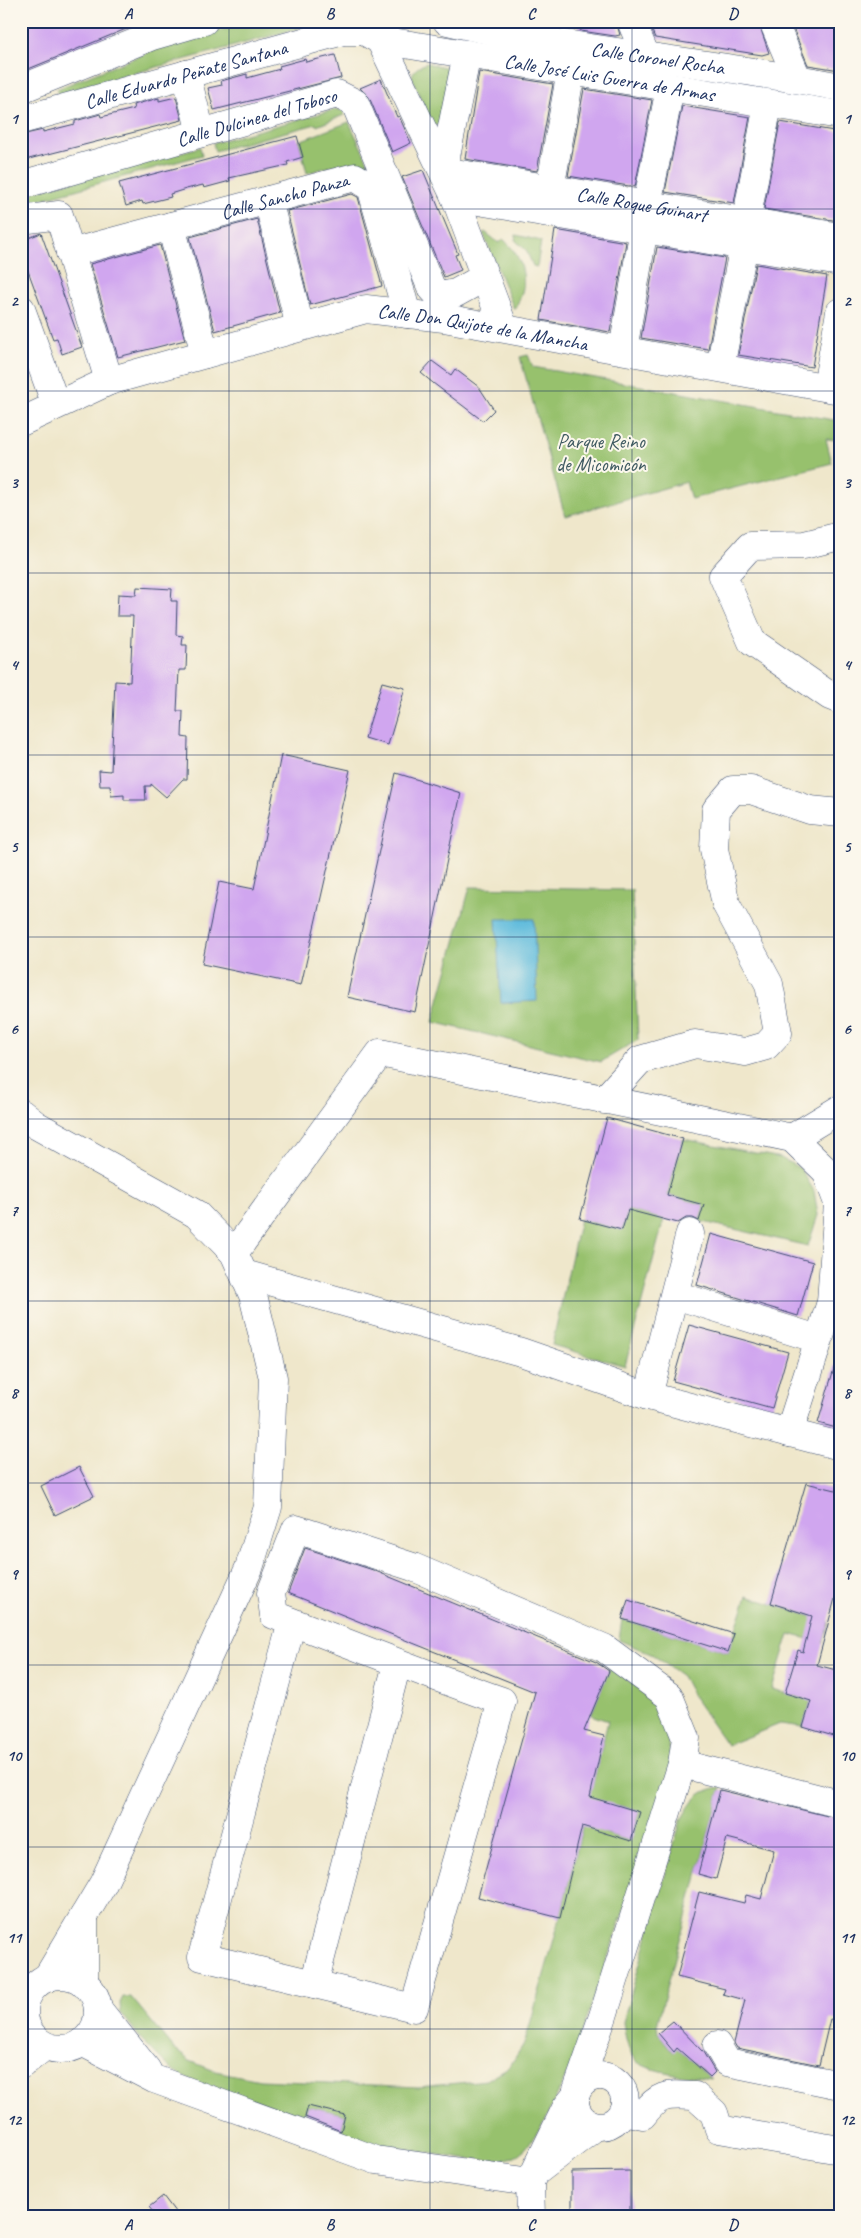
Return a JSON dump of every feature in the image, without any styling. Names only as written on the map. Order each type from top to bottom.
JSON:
[{"type":"street","points":[[21,89],[149,29],[204,21]]},
{"type":"street","name":"Calle Coronel Rocha","points":[[447,21],[797,78],[840,87]]},
{"type":"street","points":[[631,21],[645,54]]},
{"type":"street","points":[[773,21],[797,78]]},
{"type":"street","points":[[376,30],[455,196],[504,328]]},
{"type":"street","name":"Calle José Luis Guerra de Armas","points":[[376,30],[467,54],[840,116]]},
{"type":"street","name":"Calle Eduardo Peñate Santana","points":[[21,120],[343,31],[376,30]]},
{"type":"street","points":[[443,171],[467,54]]},
{"type":"street","points":[[550,189],[571,71]]},
{"type":"street","points":[[186,74],[201,133]]},
{"type":"street","points":[[623,350],[670,88]]},
{"type":"street","name":"Calle Dulcinea del Toboso","points":[[21,185],[337,94],[355,103],[431,287],[440,296],[456,293],[485,278]]},
{"type":"street","points":[[720,367],[768,104]]},
{"type":"street","name":"Calle Roque Guinart","points":[[443,171],[550,189],[646,217]]},
{"type":"street","name":"Calle Sancho Panza","points":[[70,253],[355,177],[371,187],[407,314]]},
{"type":"street","points":[[455,196],[646,217],[745,234],[840,262]]},
{"type":"street","points":[[268,200],[300,327]]},
{"type":"street","points":[[21,220],[59,215],[109,381]]},
{"type":"street","points":[[172,226],[205,354]]},
{"type":"street","points":[[745,234],[840,237]]},
{"type":"street","points":[[21,309],[56,405]]},
{"type":"street","name":"Calle Don Quijote de la Mancha","points":[[21,422],[109,381],[366,309],[444,318],[504,328],[834,388]]},
{"type":"street","points":[[834,388],[840,312]]},
{"type":"street","points":[[840,536],[804,545],[750,546],[724,576],[752,642],[830,696],[840,700]]},
{"type":"street","points":[[604,1100],[640,1060],[695,1044],[745,1052],[766,1046],[778,1033],[769,984],[726,904],[714,849],[716,810],[733,790],[751,790],[810,810],[840,813]]},
{"type":"street","points":[[239,1264],[380,1053],[792,1138],[826,1171],[838,1203],[835,1304],[818,1339],[789,1433]]},
{"type":"street","points":[[792,1138],[840,1109]]},
{"type":"street","points":[[21,1113],[36,1125],[196,1214],[239,1264],[253,1295],[273,1378],[268,1507],[249,1568],[103,1884],[47,1978]]},
{"type":"street","points":[[648,1396],[690,1233]]},
{"type":"street","points":[[239,1264],[521,1352],[648,1396],[840,1446]]},
{"type":"street","points":[[675,1295],[818,1339]]},
{"type":"street","points":[[292,1622],[202,1957],[414,2008],[502,1701],[397,1664],[292,1622],[274,1615],[271,1593],[296,1529],[413,1567],[604,1648],[669,1696],[686,1738],[682,1764],[603,2016],[576,2094],[574,2106],[582,2119],[596,2126]]},
{"type":"street","points":[[314,1984],[397,1664]]},
{"type":"street","points":[[682,1764],[840,1804]]},
{"type":"street","points":[[84,1915],[84,1984]]},
{"type":"street","points":[[66,1976],[84,1984],[96,2000],[98,2009],[96,2022],[91,2033],[82,2042],[64,2049],[45,2046],[30,2033],[22,2017],[29,1993],[36,1985],[47,1978],[66,1976]]},
{"type":"street","points":[[98,2009],[154,2078]]},
{"type":"street","points":[[603,2016],[604,2044],[610,2078]]},
{"type":"street","points":[[82,2042],[154,2078],[376,2160],[532,2177],[596,2126],[613,2123],[623,2111],[624,2095],[616,2082],[610,2078],[595,2076],[581,2084],[566,2108],[532,2177],[531,2217]]},
{"type":"street","points":[[21,2065],[45,2046]]},
{"type":"street","points":[[717,2046],[727,2062],[840,2085]]},
{"type":"street","points":[[623,2111],[643,2114],[651,2105],[666,2095],[695,2096],[714,2113],[719,2130],[840,2150]]},
{"type":"green space","points":[[282,21],[326,21],[58,94],[57,89],[156,49],[225,29]]},
{"type":"green space","points":[[427,63],[454,69],[439,125],[432,126],[412,77],[415,70]]},
{"type":"green space","points":[[337,109],[344,111],[344,115],[317,126],[316,124],[215,151],[213,143]]},
{"type":"green space","points":[[349,122],[371,168],[363,165],[347,164],[307,173],[299,141]]},
{"type":"green space","points":[[200,147],[202,155],[21,205],[21,195]]},
{"type":"green space","points":[[485,232],[499,243],[503,239],[516,254],[520,263],[524,281],[519,300],[514,309],[483,233]]},
{"type":"green space","points":[[516,235],[541,241],[537,267],[533,266],[526,250],[515,240]]},
{"type":"green space","name":"Parque Reino de Micomicón","points":[[528,355],[533,367],[840,421],[840,440],[826,439],[832,463],[691,499],[686,482],[565,516],[520,357]]},
{"type":"green space","points":[[470,887],[632,890],[638,1040],[601,1062],[433,1022]]},
{"type":"green space","points":[[683,1139],[781,1158],[801,1169],[814,1191],[818,1215],[808,1246],[699,1221],[703,1205],[667,1195]]},
{"type":"green space","points":[[628,1210],[664,1219],[625,1366],[552,1345],[580,1219],[622,1230]]},
{"type":"green space","points":[[747,1596],[829,1622],[823,1643],[789,1634],[772,1689],[811,1701],[803,1727],[780,1724],[727,1745],[694,1698],[682,1676],[653,1655],[619,1640],[622,1619],[728,1652]]},
{"type":"green space","points":[[610,1667],[636,1686],[657,1709],[666,1729],[670,1750],[671,1772],[570,2068],[543,2124],[526,2148],[515,2157],[501,2160],[463,2159],[335,2137],[214,2093],[174,2072],[142,2040],[121,2013],[120,2003],[123,1997],[131,1997],[174,2049],[190,2061],[215,2071],[260,2080],[419,2087],[487,2080],[510,2066],[525,2042],[560,1918],[608,1721],[591,1715]],"holes":[[[617,1805],[640,1812],[631,1841],[607,1834]],[[308,2106],[345,2115],[341,2132],[304,2123]]]},
{"type":"green space","points":[[721,1787],[657,2025],[658,2033],[673,2052],[677,2048],[712,2079],[660,2071],[641,2064],[635,2060],[630,2052],[623,2022],[681,1820],[696,1798],[713,1788]]},
{"type":"water","points":[[496,919],[534,919],[537,1001],[501,1003]]},
{"type":"building","points":[[21,21],[143,21],[143,22],[21,72]]},
{"type":"building","points":[[577,21],[616,21],[620,35],[615,36],[581,31]]},
{"type":"building","points":[[648,21],[758,21],[769,53],[762,55],[655,38]]},
{"type":"building","points":[[790,21],[840,21],[840,70],[808,65]]},
{"type":"building","points":[[335,55],[341,78],[214,110],[208,88],[222,85],[221,81],[247,74],[247,78],[280,69],[279,66],[305,59],[306,62]]},
{"type":"building","points":[[479,72],[553,84],[537,171],[465,159]]},
{"type":"building","points":[[381,79],[397,117],[399,116],[411,143],[392,152],[369,97],[360,88]]},
{"type":"building","points":[[584,89],[652,100],[635,187],[568,176]]},
{"type":"building","points":[[176,97],[182,120],[21,161],[21,135],[75,124],[75,121],[100,114],[101,117],[134,109],[133,105],[159,98],[159,101]]},
{"type":"building","points":[[682,106],[750,117],[734,203],[665,192]]},
{"type":"building","points":[[780,122],[840,132],[839,221],[764,209]]},
{"type":"building","points":[[297,136],[303,157],[287,162],[288,165],[229,178],[230,181],[204,188],[203,185],[186,189],[170,194],[171,197],[143,204],[142,201],[126,206],[119,183]]},
{"type":"building","points":[[423,170],[458,254],[455,255],[461,270],[444,277],[402,177]]},
{"type":"building","points":[[352,194],[358,197],[382,286],[310,305],[287,211]]},
{"type":"building","points":[[257,219],[280,313],[215,331],[190,237]]},
{"type":"building","points":[[555,230],[626,242],[610,332],[541,320]]},
{"type":"building","points":[[41,233],[82,347],[62,354],[57,338],[53,339],[23,257],[26,256],[21,241]]},
{"type":"building","points":[[160,245],[185,340],[118,357],[90,264]]},
{"type":"building","points":[[657,247],[725,258],[708,349],[641,338]]},
{"type":"building","points":[[756,264],[827,276],[812,367],[738,355]]},
{"type":"building","points":[[432,361],[451,375],[455,369],[479,387],[494,410],[483,421],[433,383],[421,373]]},
{"type":"building","points":[[137,587],[172,589],[171,601],[177,601],[176,635],[183,636],[182,645],[187,645],[186,670],[179,670],[177,711],[183,711],[182,737],[188,738],[187,779],[183,779],[166,797],[151,784],[151,786],[145,786],[146,800],[124,800],[124,795],[111,796],[110,786],[100,786],[99,770],[111,771],[115,681],[130,682],[133,616],[117,616],[118,594],[136,595]]},
{"type":"building","points":[[382,682],[405,688],[388,745],[365,738]]},
{"type":"building","points":[[281,755],[350,770],[301,985],[202,964],[219,882],[254,889]]},
{"type":"building","points":[[396,773],[461,793],[415,1012],[347,997]]},
{"type":"building","points":[[607,1118],[683,1139],[667,1195],[704,1205],[699,1221],[693,1218],[686,1218],[678,1223],[628,1210],[622,1230],[580,1219]]},
{"type":"building","points":[[711,1234],[813,1262],[798,1316],[697,1285]]},
{"type":"building","points":[[689,1325],[788,1352],[772,1408],[673,1381]]},
{"type":"building","points":[[835,1365],[840,1365],[840,1429],[818,1423]]},
{"type":"building","points":[[79,1467],[94,1496],[55,1515],[41,1486]]},
{"type":"building","points":[[806,1483],[840,1491],[840,1580],[817,1665],[840,1671],[840,1738],[803,1727],[811,1701],[785,1693],[798,1650],[803,1652],[812,1616],[771,1603]]},
{"type":"building","points":[[305,1548],[373,1570],[596,1662],[609,1671],[584,1731],[604,1736],[590,1797],[640,1812],[631,1841],[582,1826],[560,1918],[478,1897],[535,1692],[288,1593]]},
{"type":"building","points":[[628,1600],[734,1634],[728,1652],[622,1619]]},
{"type":"building","points":[[720,1790],[840,1819],[840,2021],[830,2019],[819,2065],[737,2048],[734,2043],[745,2000],[723,1994],[725,1989],[677,1977],[699,1892],[744,1903],[746,1895],[761,1899],[774,1850],[727,1838],[716,1879],[698,1874]]},
{"type":"building","points":[[673,2021],[703,2052],[715,2072],[710,2077],[677,2048],[674,2052],[658,2033]]},
{"type":"building","points":[[308,2106],[345,2115],[341,2131],[305,2117]]},
{"type":"building","points":[[630,2171],[630,2217],[572,2217],[572,2172]]},
{"type":"building","points":[[163,2196],[179,2217],[157,2217],[149,2207]]}]
